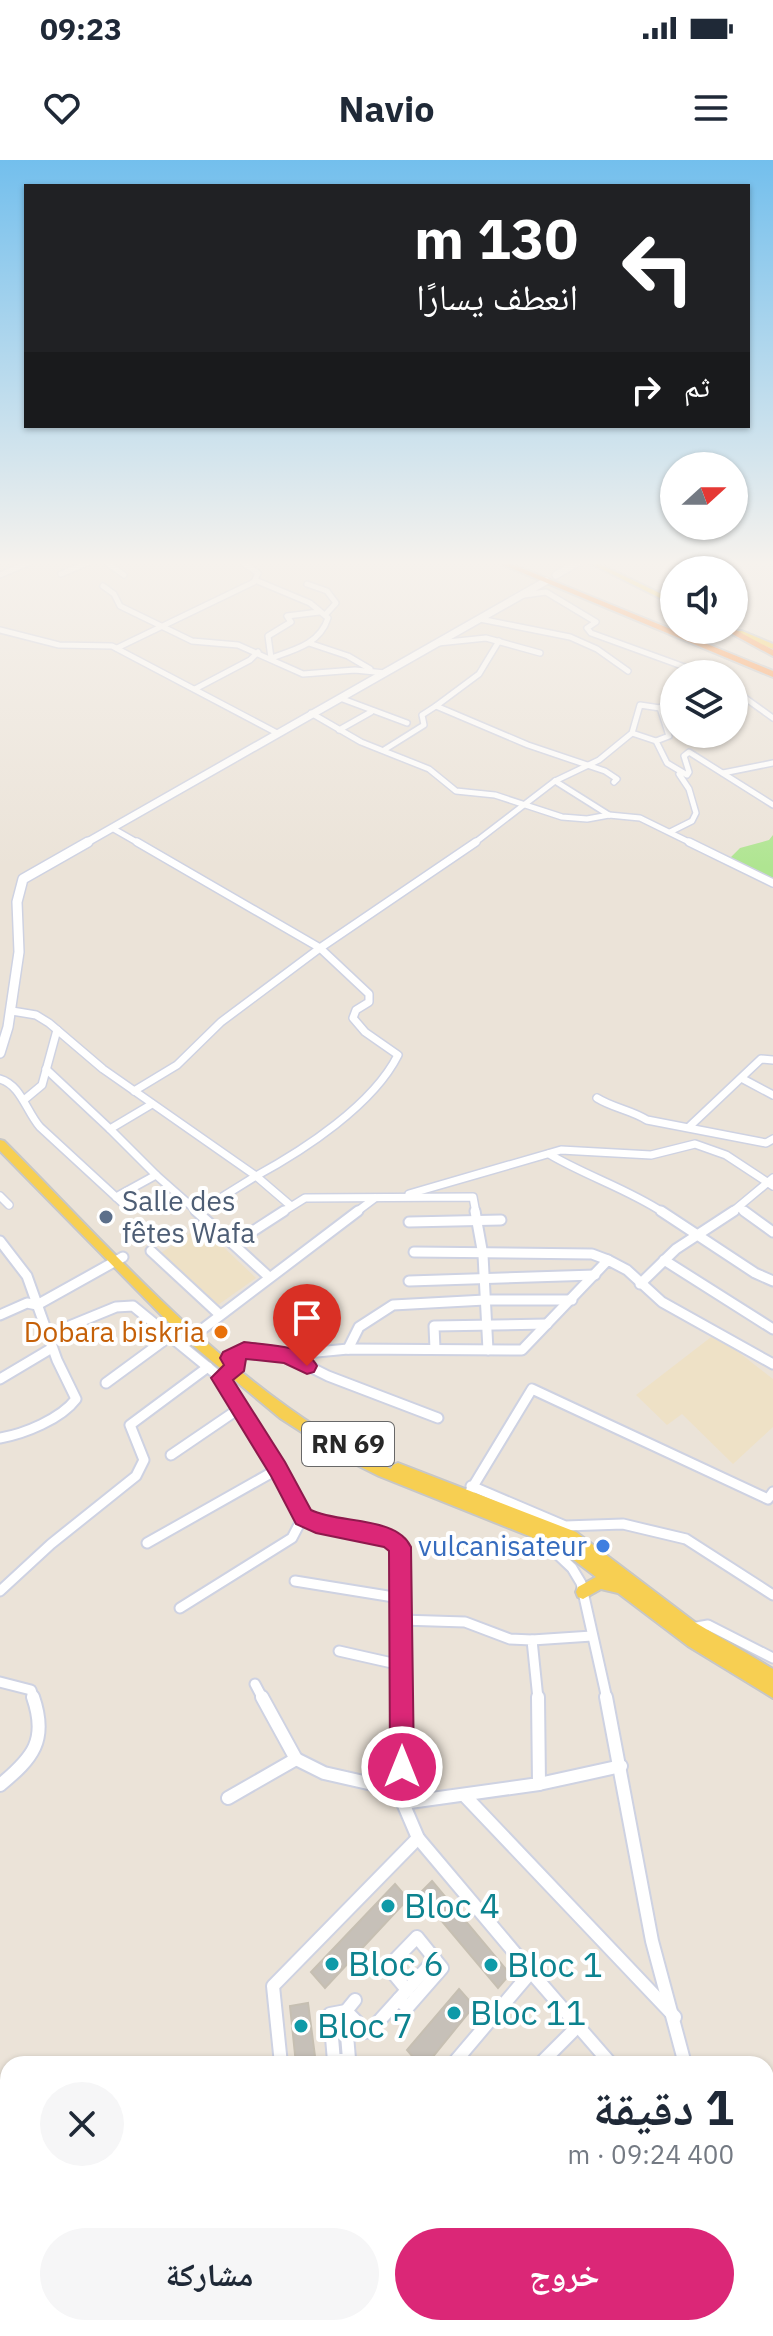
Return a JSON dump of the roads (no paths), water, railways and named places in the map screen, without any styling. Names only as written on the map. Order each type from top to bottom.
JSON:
[{"type":"main road","points":[[0,1053],[12,1011],[20,941],[16,902],[23,879],[400,665]]},
{"type":"main road","name":"RN 69","points":[[0,1135],[119,1259]]},
{"type":"main road","name":"RN 69","points":[[0,1144],[229,1367],[285,1414],[344,1452],[419,1488],[467,1494],[534,1526],[586,1546],[691,1628],[773,1678]]},
{"type":"main road","name":"RN 69","points":[[534,1526],[579,1554],[693,1641],[773,1690]]},
{"type":"main road","points":[[583,1592],[600,1582],[627,1591]]},
{"type":"street","points":[[148,665],[277,733]]},
{"type":"street","points":[[195,689],[241,665]]},
{"type":"street","points":[[284,665],[303,674],[371,670],[385,673]]},
{"type":"street","points":[[362,665],[371,670]]},
{"type":"street","points":[[340,698],[404,722],[422,715],[473,680],[483,665]]},
{"type":"street","points":[[616,665],[628,671]]},
{"type":"street","points":[[748,700],[773,718]]},
{"type":"street","points":[[134,1091],[177,1065],[221,1022],[320,948],[472,845],[555,781],[587,765],[632,733],[640,705],[660,708]]},
{"type":"street","points":[[436,706],[568,761],[587,765],[617,779],[614,782]]},
{"type":"street","points":[[339,730],[371,712]]},
{"type":"street","points":[[311,713],[339,730],[429,769],[456,791],[495,795],[562,817],[587,819],[609,815],[640,818],[773,883]]},
{"type":"street","points":[[384,750],[424,725],[422,715]]},
{"type":"street","points":[[632,733],[660,739]]},
{"type":"street","points":[[656,741],[665,761],[689,789],[696,813],[692,821],[670,832]]},
{"type":"street","points":[[678,774],[689,772],[684,756],[689,752],[773,805]]},
{"type":"street","points":[[723,773],[773,763]]},
{"type":"street","points":[[555,781],[609,815]]},
{"type":"street","points":[[112,828],[320,948],[369,994],[369,1002],[356,1010],[353,1018],[365,1032],[399,1058],[360,1102],[303,1150],[198,1212]]},
{"type":"street","points":[[12,1011],[36,1015],[134,1091],[256,1176],[291,1206]]},
{"type":"street","points":[[24,1100],[42,1085],[57,1030]]},
{"type":"street","points":[[690,1126],[761,1059],[773,1060]]},
{"type":"street","points":[[46,1069],[156,1175],[269,1277]]},
{"type":"street","points":[[0,1079],[14,1084],[31,1115],[128,1208]]},
{"type":"street","points":[[743,1079],[773,1095]]},
{"type":"street","points":[[597,1098],[611,1107],[632,1111],[647,1120],[766,1143],[773,1139]]},
{"type":"street","points":[[110,1129],[152,1104]]},
{"type":"street","points":[[195,1334],[380,1198],[417,1193],[561,1150],[651,1155],[695,1144],[726,1155],[771,1182],[664,1260],[640,1284]]},
{"type":"street","points":[[549,1154],[583,1174],[644,1200],[773,1281]]},
{"type":"street","points":[[116,1197],[156,1175]]},
{"type":"street","points":[[0,1196],[9,1205]]},
{"type":"street","points":[[233,1244],[305,1198],[473,1197],[483,1255],[488,1350]]},
{"type":"street","points":[[739,1208],[773,1232]]},
{"type":"street","points":[[409,1222],[501,1220]]},
{"type":"street","points":[[0,1241],[20,1261],[50,1334],[52,1348],[76,1399],[70,1407],[18,1435],[0,1438]]},
{"type":"street","points":[[151,1251],[219,1314]]},
{"type":"street","points":[[414,1252],[592,1254],[627,1270],[662,1302],[773,1364]]},
{"type":"street","points":[[0,1314],[27,1303],[37,1305],[119,1259]]},
{"type":"street","points":[[0,1591],[51,1544],[136,1476],[144,1460],[130,1425],[208,1367],[229,1367],[244,1350],[286,1355],[348,1349],[522,1350],[608,1260]]},
{"type":"street","points":[[664,1260],[773,1329]]},
{"type":"street","points":[[409,1281],[595,1275]]},
{"type":"street","points":[[19,1306],[25,1299],[28,1280]]},
{"type":"street","points":[[348,1349],[359,1327],[393,1305],[485,1300],[572,1300]]},
{"type":"street","points":[[50,1334],[65,1331],[128,1303],[208,1367]]},
{"type":"street","points":[[435,1349],[434,1326],[547,1324]]},
{"type":"street","points":[[106,1383],[170,1336]]},
{"type":"street","points":[[0,1379],[52,1348]]},
{"type":"street","points":[[286,1355],[328,1376],[438,1418]]},
{"type":"street","points":[[229,1367],[240,1408],[303,1517],[316,1523],[394,1539],[400,1547],[403,1797],[418,1838],[604,2056]]},
{"type":"street","points":[[771,1498],[532,1389],[467,1494],[565,1526],[623,1524],[686,1539],[773,1595]]},
{"type":"street","points":[[171,1455],[240,1408]]},
{"type":"street","points":[[147,1543],[278,1469]]},
{"type":"street","points":[[180,1608],[292,1538],[303,1517]]},
{"type":"street","points":[[534,1526],[543,1544],[572,1568],[583,1592],[621,1766],[652,1942],[676,2019],[683,2056]]},
{"type":"street","points":[[295,1581],[400,1598]]},
{"type":"street","points":[[401,1620],[465,1622],[510,1639],[592,1636]]},
{"type":"street","points":[[691,1628],[708,1625],[773,1658]]},
{"type":"street","points":[[532,1640],[538,1674],[539,1784]]},
{"type":"street","points":[[339,1651],[401,1665]]},
{"type":"street","points":[[0,1682],[31,1690],[41,1716],[41,1741],[24,1767],[0,1785]]},
{"type":"street","points":[[255,1684],[296,1759],[324,1773],[403,1797],[466,1797],[621,1766]]},
{"type":"street","points":[[228,1798],[296,1759]]},
{"type":"street","points":[[466,1797],[676,2019]]},
{"type":"street","points":[[280,2056],[273,1986],[418,1838]]},
{"type":"street","points":[[417,1937],[442,1968],[407,2008],[403,1994],[388,1967],[417,1937]]},
{"type":"street","points":[[347,2035],[370,2031],[435,1959]]},
{"type":"street","points":[[460,2056],[531,1972]]},
{"type":"street","points":[[334,2056],[330,2014],[350,2006],[357,2022],[346,2023],[349,2056]]},
{"type":"street","points":[[548,2056],[578,2026]]},
{"type":"place","name":"Salle des fêtes Wafa","points":[[106,1217]]},
{"type":"place","name":"Dobara biskria","points":[[221,1332]]},
{"type":"place","name":"vulcanisateur","points":[[603,1546]]},
{"type":"place","name":"Bloc 4","points":[[388,1906]]},
{"type":"place","name":"Bloc 6","points":[[332,1964]]},
{"type":"place","name":"Bloc 1","points":[[491,1965]]},
{"type":"place","name":"Bloc 11","points":[[454,2013]]},
{"type":"place","name":"Bloc 7","points":[[301,2026]]}]
